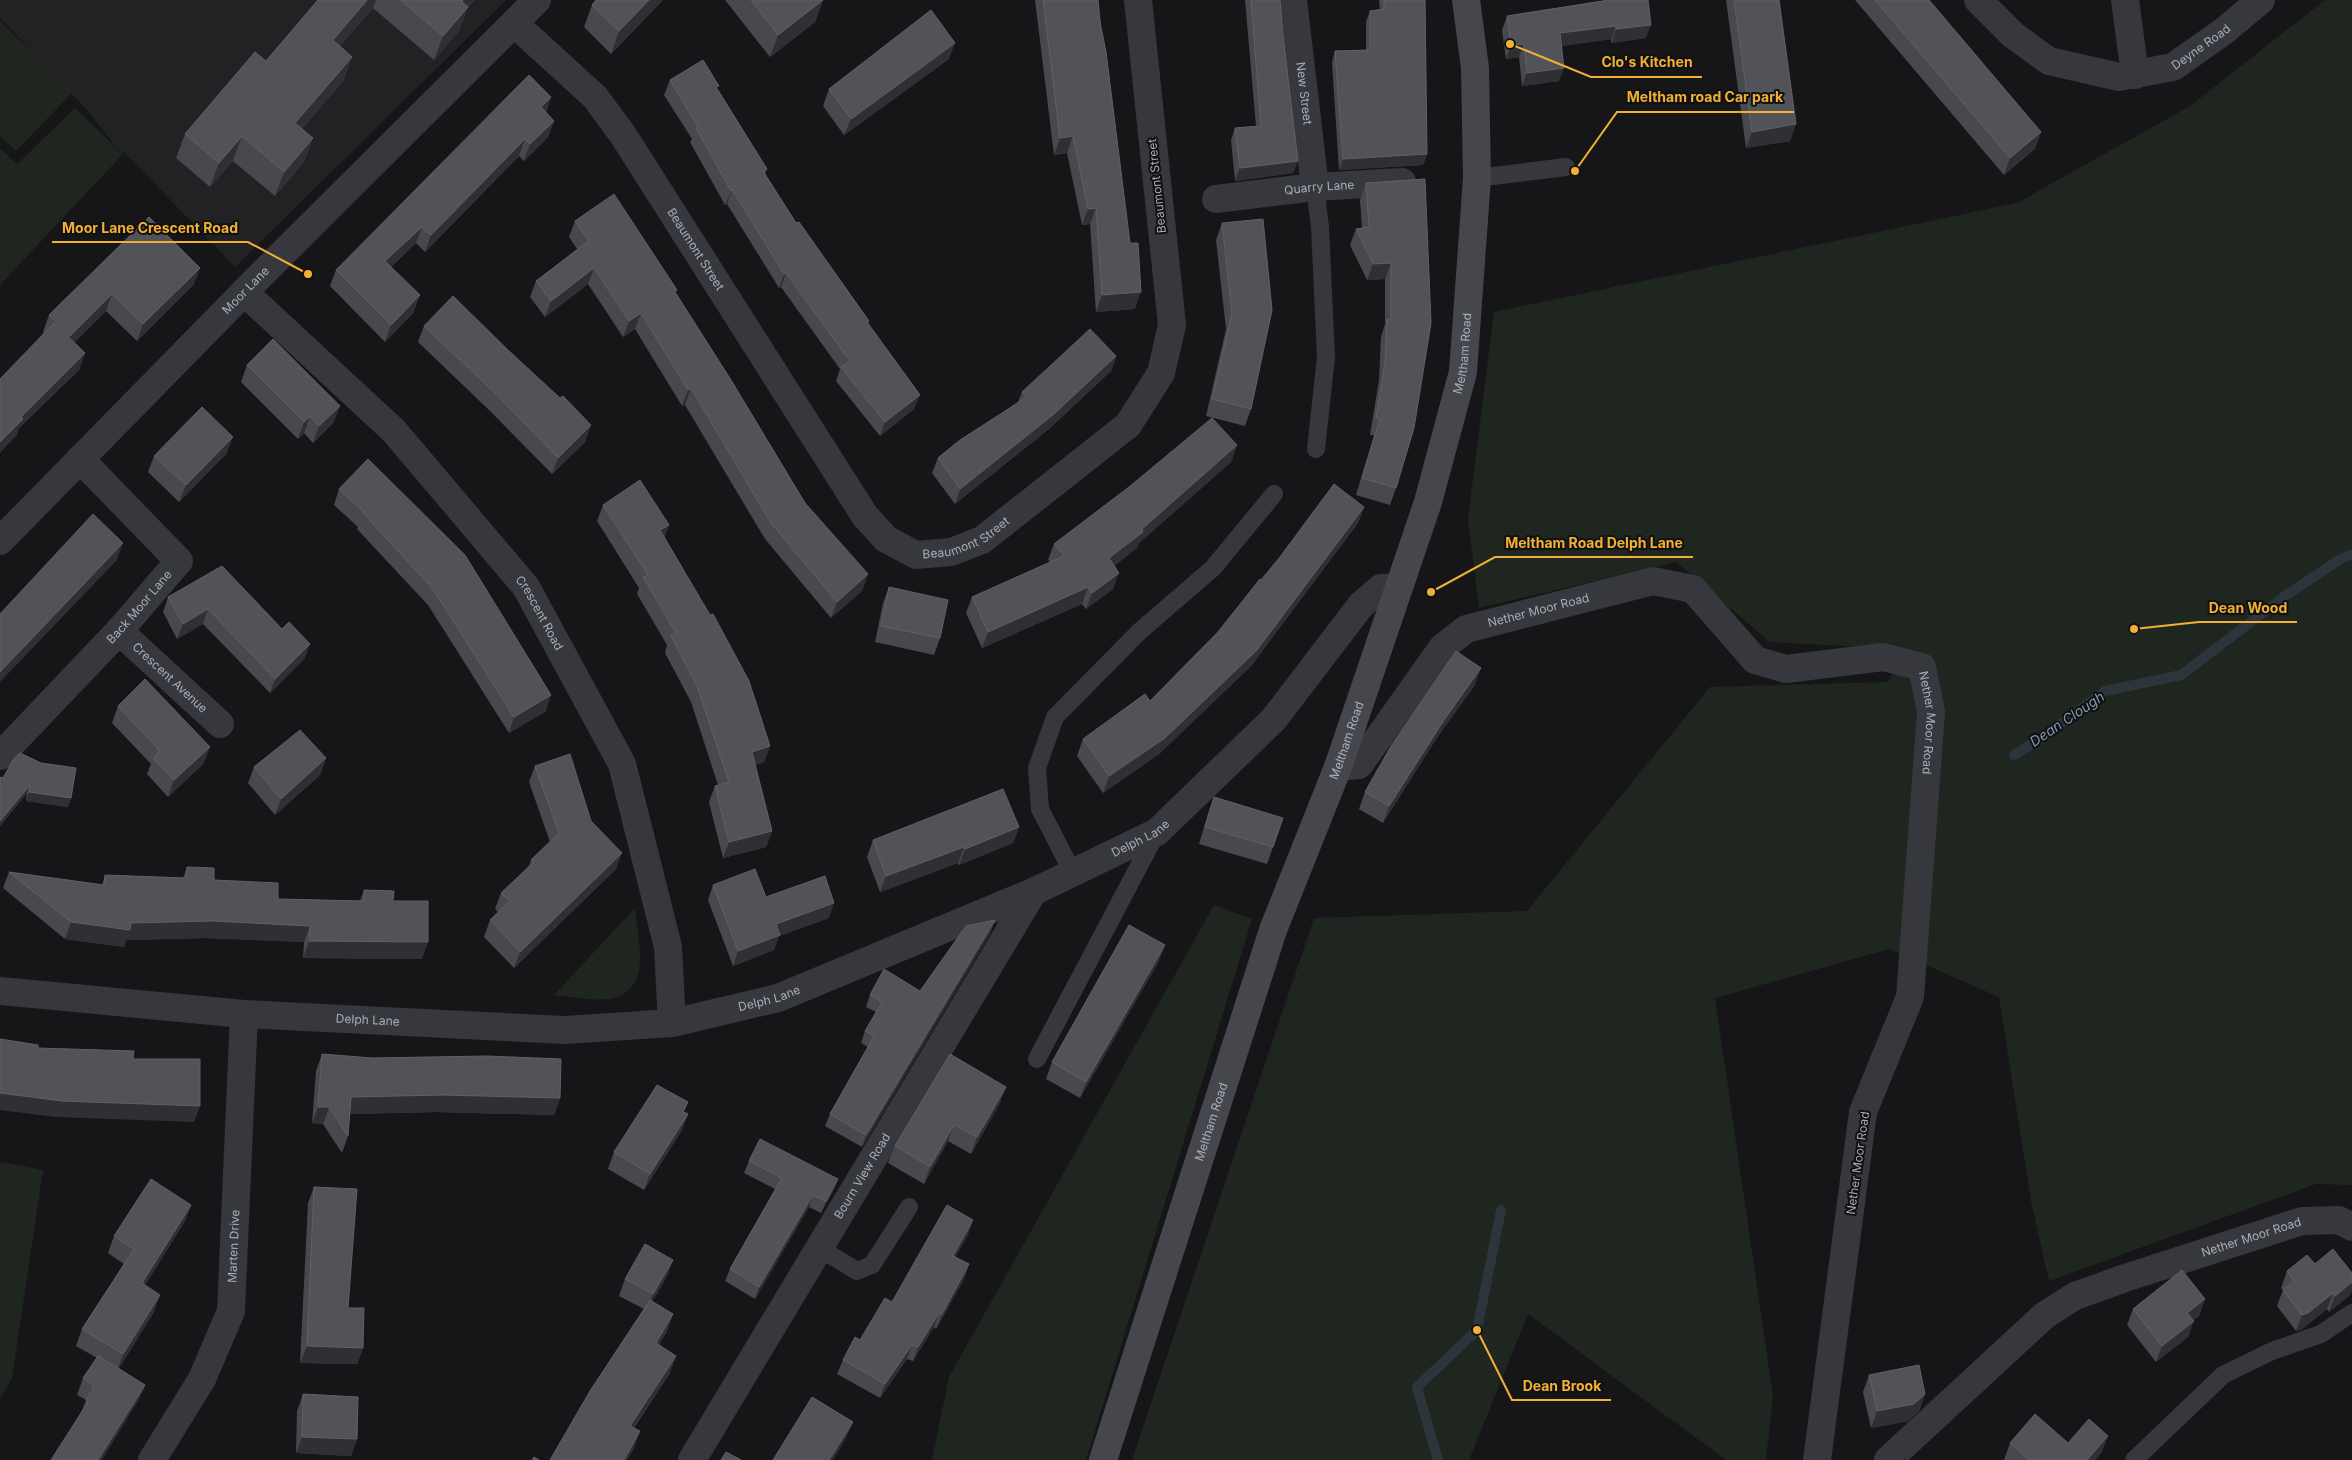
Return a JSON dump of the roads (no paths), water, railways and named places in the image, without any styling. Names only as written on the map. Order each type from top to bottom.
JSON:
[{"type":"main road","name":"Meltham Road","points":[[1104,1460],[1274,930],[1338,767],[1428,502],[1463,372],[1477,178],[1475,68],[1466,0]]},
{"type":"street","name":"Moor Lane","points":[[0,541],[244,292],[537,0]]},
{"type":"street","name":"Beaumont Street","points":[[515,24],[595,97],[623,135],[864,516],[886,539],[916,555],[951,552],[982,540],[1128,425],[1161,373],[1172,325],[1138,0]]},
{"type":"street","name":"New Street","points":[[1293,0],[1315,187]]},
{"type":"street","name":"Deyne Road","points":[[1978,0],[2013,35],[2049,61],[2119,78],[2173,68],[2224,31],[2261,0]]},
{"type":"street","points":[[2125,0],[2135,75]]},
{"type":"street","name":"Quarry Lane","points":[[1216,199],[1315,187],[1421,180]]},
{"type":"street","name":"Crescent Road","points":[[244,292],[394,431],[526,587],[622,764],[668,948],[672,1023]]},
{"type":"street","name":"Back Moor Lane","points":[[0,756],[120,631],[179,561],[80,459]]},
{"type":"street","name":"Nether Moor Road","points":[[1338,767],[1359,766],[1442,648],[1466,629],[1653,581],[1693,589],[1755,660],[1786,669],[1883,657],[1922,667],[1931,712],[1910,997],[1863,1112],[1825,1408],[1816,1460]]},
{"type":"street","name":"Delph Lane","points":[[0,991],[244,1014],[565,1030],[672,1023],[778,998],[1033,892],[1157,832],[1274,719],[1361,605],[1381,588],[1399,588]]},
{"type":"street","name":"Crescent Avenue","points":[[120,631],[220,724]]},
{"type":"street","name":"Bourn View Road","points":[[692,1460],[1033,892]]},
{"type":"street","name":"Marten Drive","points":[[152,1460],[202,1379],[231,1311],[244,1014]]},
{"type":"street","name":"Nether Moor Road","points":[[1888,1460],[2045,1315],[2075,1296],[2302,1221],[2339,1220],[2352,1227]]},
{"type":"lane","points":[[1477,178],[1566,166]]},
{"type":"lane","points":[[1315,187],[1320,227],[1326,357],[1316,449]]},
{"type":"lane","points":[[1073,873],[1040,809],[1037,768],[1055,717],[1140,631],[1213,568],[1274,494]]},
{"type":"lane","points":[[1037,1059],[1157,832]]},
{"type":"lane","points":[[819,1248],[858,1271],[872,1265],[909,1207]]},
{"type":"lane","points":[[2134,1460],[2223,1375],[2272,1351],[2321,1334],[2352,1313]]},
{"type":"waterway","name":"Dean Clough","points":[[2014,755],[2040,739],[2105,691],[2181,675],[2285,596],[2339,560],[2352,554]]},
{"type":"waterway","points":[[1438,1460],[1417,1387],[1477,1330],[1501,1210]]},
{"type":"place","name":"Clo's Kitchen","points":[[1510,44]]},
{"type":"place","name":"Meltham road Car park","points":[[1575,171]]},
{"type":"place","name":"Moor Lane Crescent Road","points":[[308,274]]},
{"type":"place","name":"Meltham Road Delph Lane","points":[[1431,592]]},
{"type":"place","name":"Dean Wood","points":[[2134,629]]},
{"type":"place","name":"Dean Brook","points":[[1477,1330]]}]
